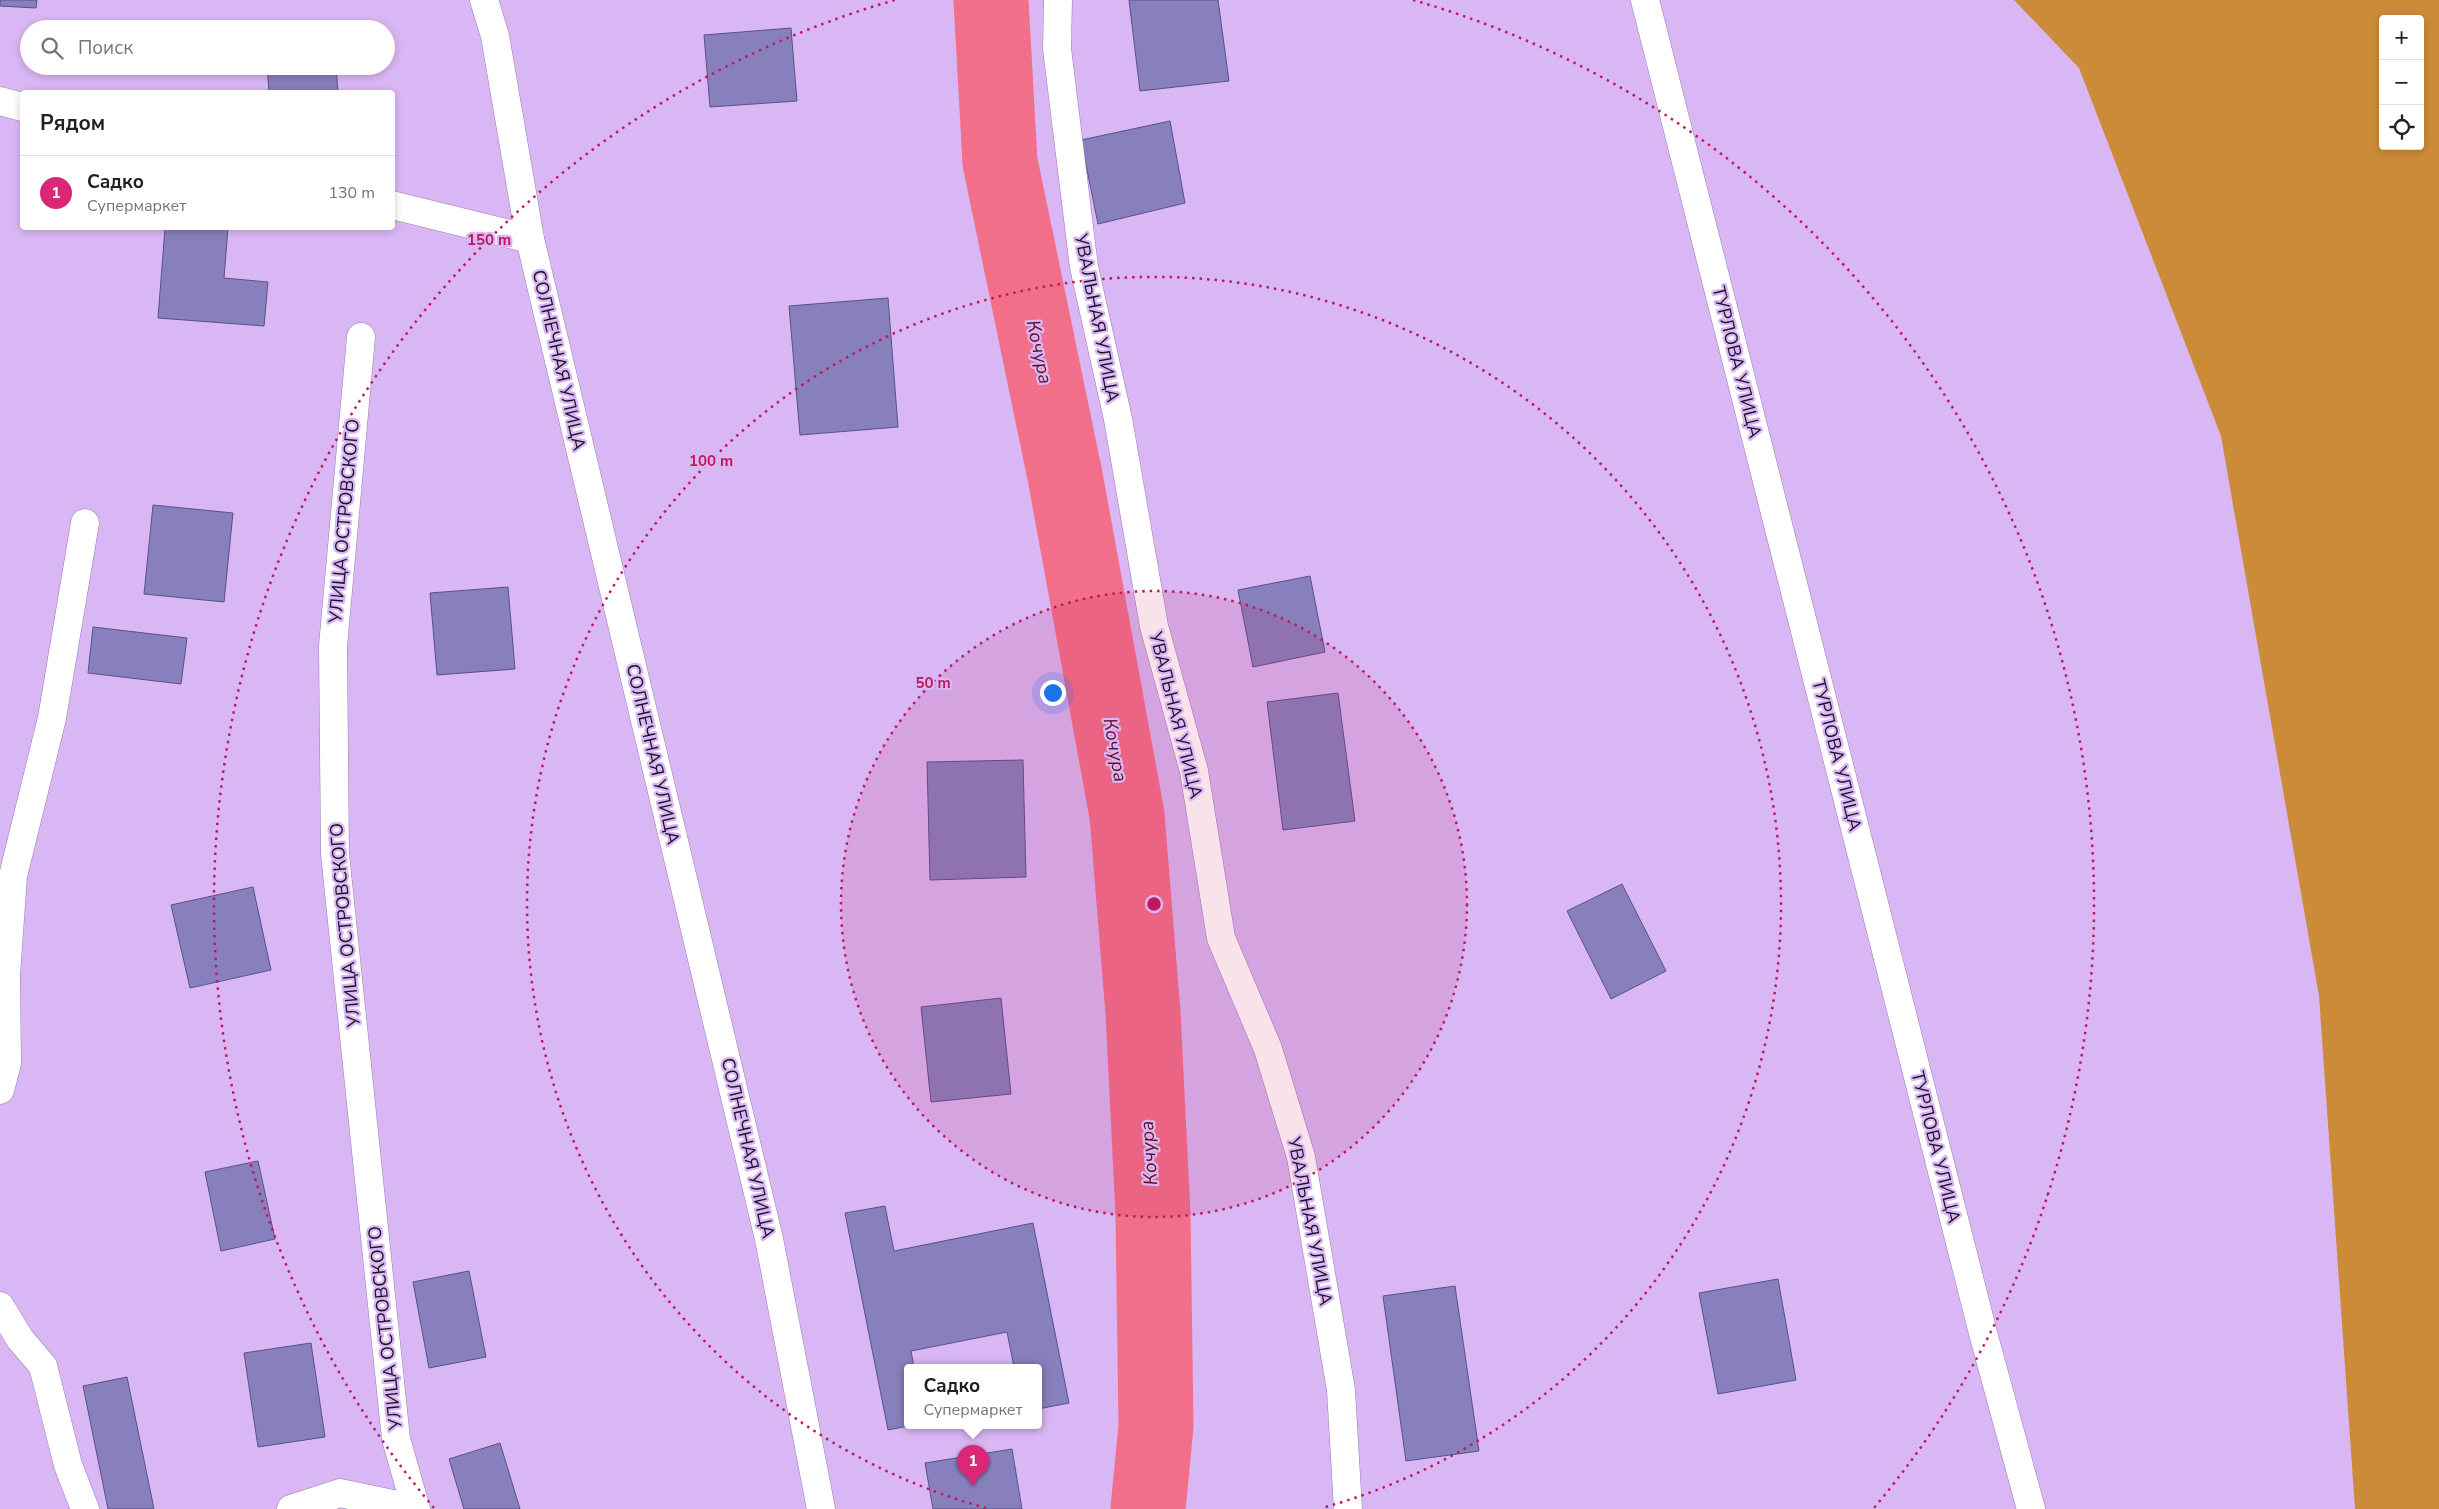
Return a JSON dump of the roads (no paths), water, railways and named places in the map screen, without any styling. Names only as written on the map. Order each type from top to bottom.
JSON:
[{"type":"street","name":"СОЛНЕЧНАЯ УЛИЦА","points":[[484,0],[495,36],[530,239],[770,1239],[821,1509]]},
{"type":"street","name":"УВАЛЬНАЯ УЛИЦА","points":[[1058,0],[1057,49],[1084,267],[1118,419],[1154,626],[1194,771],[1221,938],[1268,1049],[1301,1157],[1341,1390],[1348,1509]]},
{"type":"street","name":"ТУРЛОВА УЛИЦА","points":[[1645,0],[1981,1324],[2031,1509]]},
{"type":"street","points":[[0,101],[20,106]]},
{"type":"street","points":[[395,206],[530,239]]},
{"type":"street","name":"УЛИЦА ОСТРОВСКОГО","points":[[291,1509],[340,1493],[416,1509],[396,1439],[336,854],[332,646],[361,337]]},
{"type":"street","points":[[0,1090],[7,1064],[6,975],[13,876],[52,718],[85,523]]},
{"type":"street","points":[[0,1306],[20,1339],[43,1366],[68,1466],[85,1509]]},
{"type":"waterway","name":"Кочура","points":[[991,0],[1000,162],[1065,476],[1127,815],[1143,1013],[1153,1214],[1156,1426],[1148,1509]]},
{"type":"place","name":"Садко","points":[[973,1486]]}]
